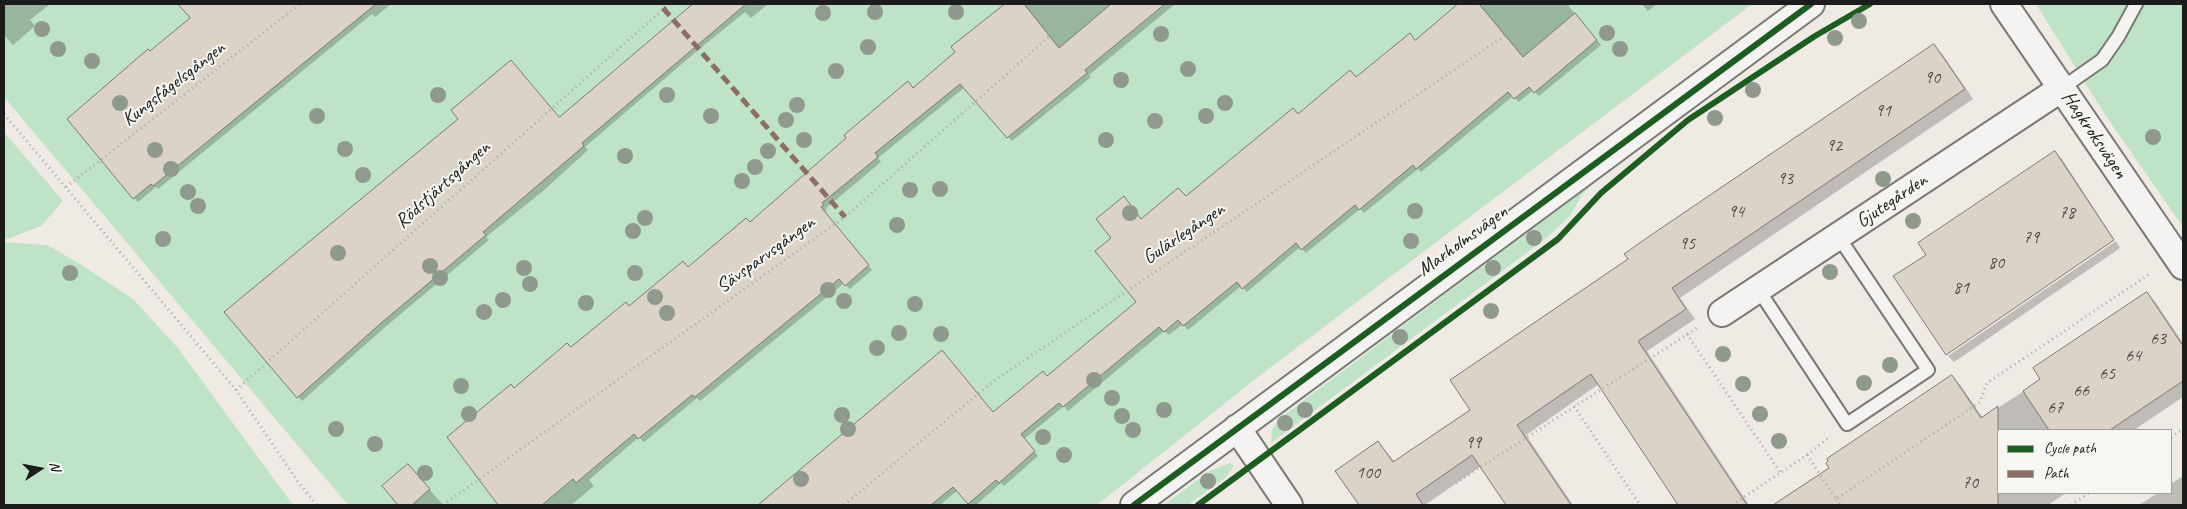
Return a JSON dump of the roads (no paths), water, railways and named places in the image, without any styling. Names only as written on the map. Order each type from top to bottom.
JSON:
[{"type":"street","name":"Marholmsvägen","points":[[1134,505],[1812,4]]},
{"type":"street","name":"Hagkroksvägen","points":[[2004,4],[2180,261]]},
{"type":"street","name":"Gjutegården","points":[[1722,313],[2062,88]]},
{"type":"street","points":[[1237,428],[1289,505]]},
{"type":"lane","points":[[2062,88],[2102,60],[2136,4]]},
{"type":"lane","points":[[1758,289],[1847,424],[1928,370],[1838,236]]}]
